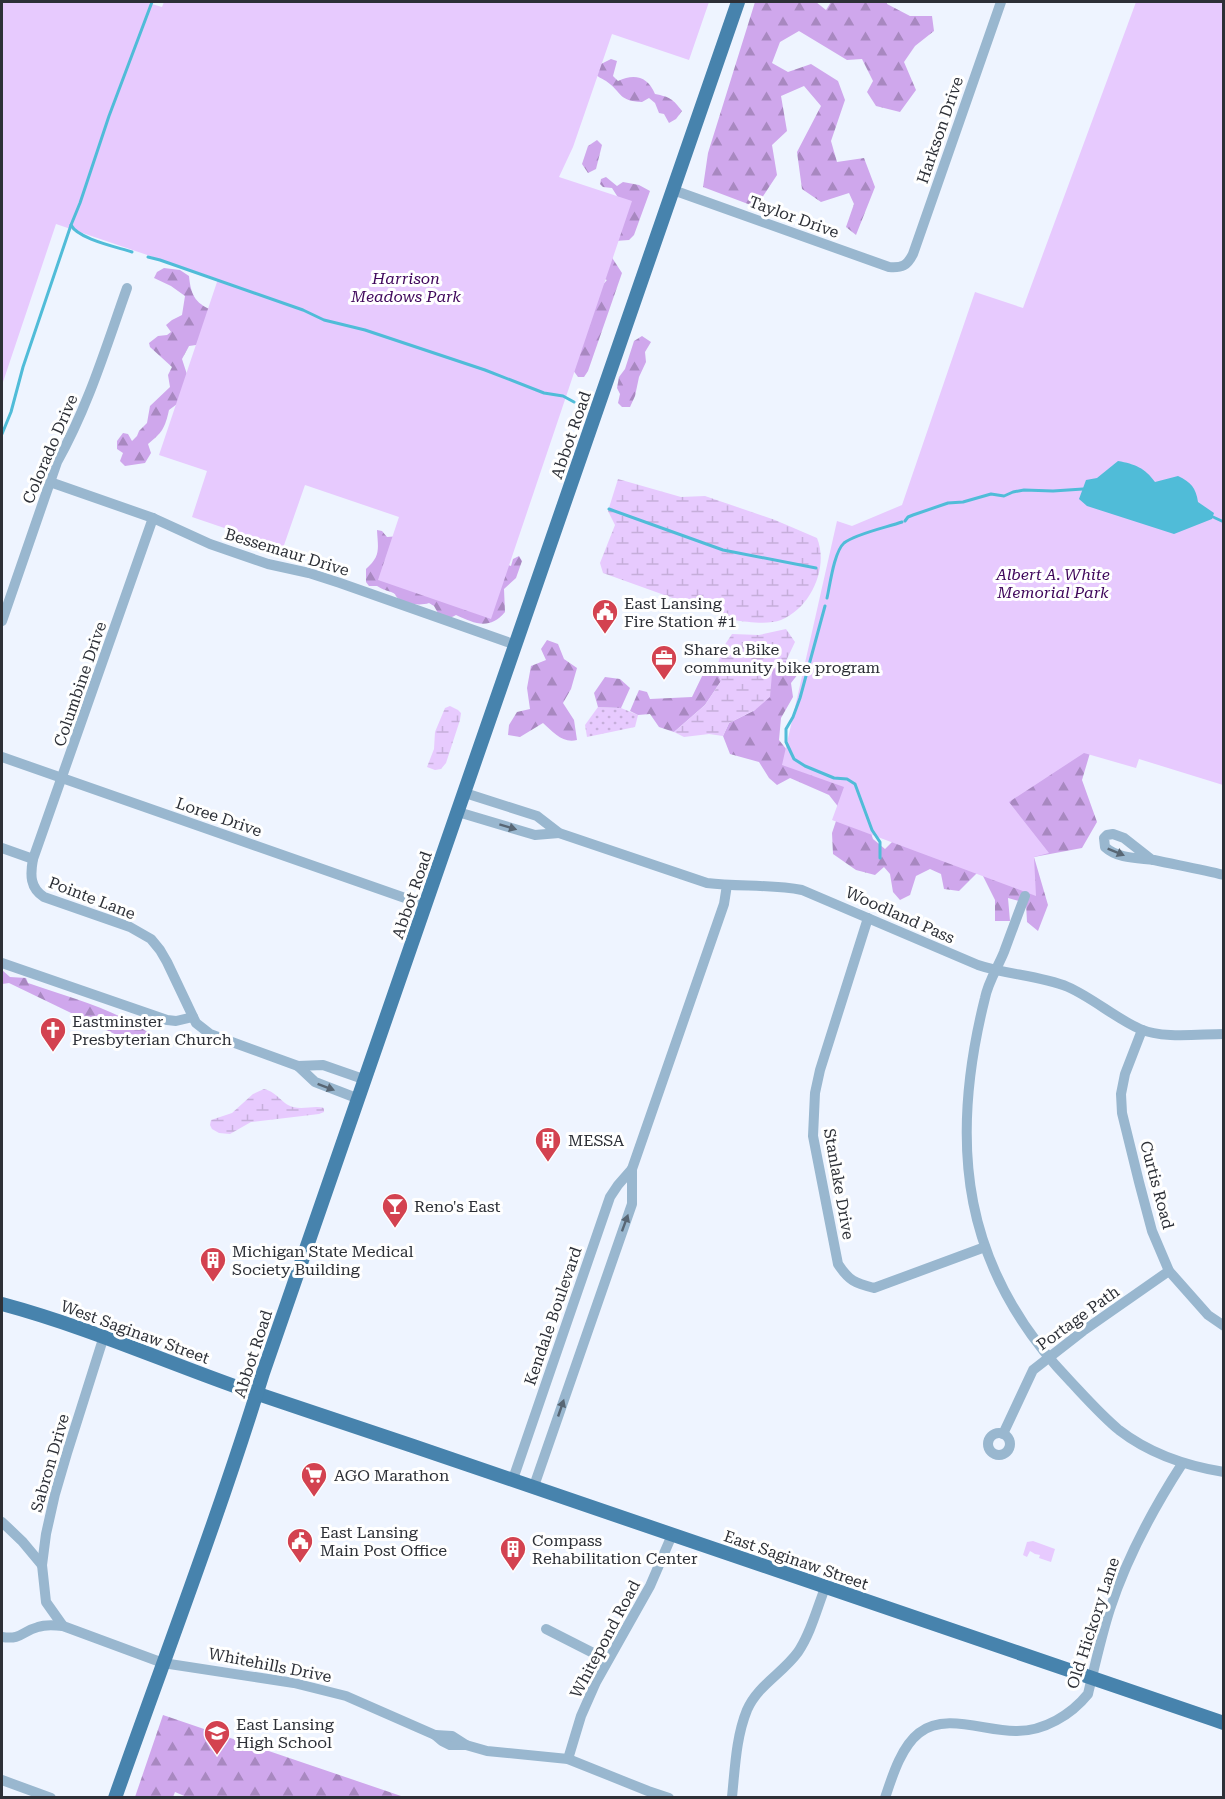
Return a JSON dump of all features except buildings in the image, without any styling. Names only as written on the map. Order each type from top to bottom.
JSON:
[{"type":"main road","name":"Abbot Road","points":[[115,1797],[225,1491],[738,2]]},
{"type":"main road","name":"West Saginaw Street","points":[[2,1305],[104,1336],[257,1393]]},
{"type":"main road","name":"East Saginaw Street","points":[[257,1393],[1224,1723]]},
{"type":"street","name":"Harkson Drive","points":[[905,266],[913,254],[1001,2]]},
{"type":"street","name":"Taylor Drive","points":[[673,190],[890,267],[905,266]]},
{"type":"street","name":"Colorado Drive","points":[[2,619],[57,462],[88,399],[127,288]]},
{"type":"street","name":"Bessemaur Drive","points":[[50,482],[153,518],[210,544],[268,564],[340,583],[516,645]]},
{"type":"street","name":"Columbine Drive","points":[[33,859],[153,518]]},
{"type":"street","name":"Loree Drive","points":[[2,757],[426,905]]},
{"type":"street","name":"Woodland Pass","points":[[465,794],[537,816],[559,833],[707,883],[782,886],[820,896],[867,918],[996,971],[1034,976],[1070,987],[1142,1030],[1160,1033],[1224,1034]]},
{"type":"street","name":"Woodland Pass","points":[[458,812],[535,835],[559,833]]},
{"type":"street","name":"Pointe Lane","points":[[2,848],[33,859],[31,877],[33,885],[36,892],[44,897],[130,927],[141,932],[156,944],[199,1026],[210,1034],[298,1066]]},
{"type":"street","points":[[1152,860],[1224,875]]},
{"type":"street","name":"Kendale Boulevard","points":[[534,1486],[632,1204],[632,1169],[724,904],[727,885]]},
{"type":"street","points":[[1025,896],[985,995],[968,1087],[966,1131],[969,1177],[985,1248],[1003,1289],[1018,1315],[1049,1358],[1118,1429],[1134,1440],[1182,1464],[1224,1472]]},
{"type":"street","name":"Stanlake Drive","points":[[867,918],[820,1070],[813,1114],[813,1136],[838,1264],[846,1276],[858,1284],[874,1288],[985,1248]]},
{"type":"street","points":[[2,963],[167,1020],[176,1021],[193,1017]]},
{"type":"street","name":"Curtis Road","points":[[1142,1030],[1125,1074],[1121,1094],[1122,1113],[1152,1231],[1169,1270],[1208,1315],[1224,1326]]},
{"type":"street","points":[[298,1066],[323,1065],[366,1080]]},
{"type":"street","points":[[298,1066],[315,1083],[359,1100]]},
{"type":"street","name":"Kendale Boulevard","points":[[513,1479],[610,1197],[632,1169]]},
{"type":"street","name":"Portage Path","points":[[1003,1434],[1033,1370],[1169,1270]]},
{"type":"street","name":"Sabron Drive","points":[[36,1627],[46,1602],[42,1564],[55,1494],[104,1336]]},
{"type":"street","name":"Old Hickory Lane","points":[[885,1797],[909,1743],[930,1727],[951,1724],[1016,1731],[1042,1726],[1058,1719],[1083,1701],[1088,1694],[1110,1608],[1130,1558],[1154,1509],[1182,1464]]},
{"type":"street","points":[[2,1522],[42,1564]]},
{"type":"street","points":[[22,1541],[36,1542],[46,1534]]},
{"type":"street","name":"Whitepond Road","points":[[568,1758],[596,1682],[650,1586],[672,1535]]},
{"type":"street","points":[[731,1797],[738,1748],[748,1709],[762,1687],[798,1653],[825,1588]]},
{"type":"street","name":"Sabron Drive","points":[[46,1602],[63,1626]]},
{"type":"street","points":[[2,1637],[20,1636],[36,1627],[63,1626]]},
{"type":"street","name":"Whitehills Drive","points":[[63,1626],[163,1663],[310,1686],[354,1699],[435,1735],[442,1742],[450,1745],[568,1758],[648,1791],[669,1797]]},
{"type":"street","points":[[546,1629],[607,1660]]},
{"type":"street","points":[[2,1780],[51,1797]]},
{"type":"green space","name":"Harrison Meadows Park","points":[[2,2],[145,2],[162,7],[164,2],[709,2],[689,60],[612,34],[573,147],[559,177],[632,201],[491,619],[378,580],[399,517],[305,485],[283,548],[192,517],[207,471],[159,455],[218,279],[56,224],[2,385]]},
{"type":"green space","points":[[755,2],[816,2],[826,10],[831,2],[887,2],[910,16],[932,16],[934,31],[915,46],[904,62],[916,90],[900,112],[876,106],[867,92],[873,81],[862,59],[847,60],[799,31],[780,42],[772,63],[788,72],[811,64],[838,81],[845,100],[831,141],[837,162],[864,158],[875,187],[856,235],[846,227],[854,204],[849,193],[821,202],[802,189],[797,152],[821,106],[804,86],[781,96],[787,131],[772,145],[777,175],[756,207],[703,187],[708,153]]},
{"type":"green space","name":"Albert A. White Memorial Park","points":[[1136,2],[1223,2],[1223,785],[1139,759],[1136,768],[1084,753],[1009,802],[1049,853],[1034,857],[1036,896],[832,820],[844,787],[782,765],[837,521],[852,526],[902,505],[975,292],[1023,308]]},
{"type":"green space","points":[[611,59],[617,61],[613,76],[618,81],[630,77],[645,80],[655,94],[671,99],[679,107],[682,111],[676,119],[669,123],[649,98],[642,102],[629,100],[594,73],[599,65]]},
{"type":"green space","points":[[597,140],[602,145],[596,169],[588,173],[582,164],[588,146]]},
{"type":"green space","points":[[606,177],[617,186],[623,182],[639,185],[650,191],[634,235],[629,240],[615,241],[609,253],[622,273],[588,371],[584,377],[578,377],[573,370],[600,288],[607,280],[601,277],[619,199],[612,188],[603,187],[600,184],[601,179]]},
{"type":"green space","points":[[164,268],[180,270],[189,276],[193,295],[199,303],[216,312],[203,344],[189,346],[182,359],[194,396],[181,401],[169,410],[162,430],[148,444],[151,453],[145,463],[125,466],[120,461],[123,453],[117,449],[117,441],[123,433],[128,434],[132,441],[137,436],[147,423],[150,406],[170,387],[168,375],[172,367],[150,347],[149,343],[158,336],[171,332],[166,325],[182,315],[185,296],[154,278],[157,272]]},
{"type":"green space","points":[[642,336],[651,342],[645,352],[646,362],[630,407],[622,407],[618,403],[619,377],[625,369],[634,341]]},
{"type":"green space","points":[[618,479],[681,497],[705,496],[775,520],[817,538],[821,561],[819,574],[809,596],[792,614],[781,620],[764,623],[745,622],[603,573],[600,563],[615,525],[608,511]]},
{"type":"green space","points":[[377,530],[382,531],[387,537],[414,535],[511,566],[513,559],[519,556],[522,561],[516,578],[504,589],[505,612],[494,621],[476,623],[456,615],[450,618],[438,613],[429,603],[409,603],[377,586],[369,586],[366,582],[366,569],[376,556]]},
{"type":"green space","points":[[786,629],[795,642],[786,661],[773,662],[770,697],[755,710],[729,723],[723,736],[709,734],[684,737],[674,732],[705,705],[721,681],[716,671],[722,649],[732,634],[759,635]]},
{"type":"green space","points":[[547,640],[558,644],[564,659],[577,668],[571,689],[563,703],[574,720],[577,740],[563,739],[543,723],[520,737],[508,735],[509,725],[517,712],[530,709],[527,688],[531,666],[546,660],[541,649]]},
{"type":"green space","points":[[786,661],[798,674],[791,683],[793,697],[781,718],[779,740],[798,764],[840,782],[862,806],[873,839],[885,849],[895,839],[946,736],[1138,757],[1090,753],[1082,780],[1097,822],[1082,848],[1034,857],[1048,905],[1038,931],[1027,922],[1026,903],[1008,898],[1010,921],[995,921],[995,900],[980,870],[959,891],[944,889],[941,874],[930,869],[916,876],[910,895],[900,900],[893,892],[890,874],[884,867],[875,875],[856,870],[833,854],[832,833],[840,809],[829,795],[790,778],[777,785],[769,778],[759,762],[730,754],[723,736],[729,723],[755,710],[773,662]]},
{"type":"green space","points":[[716,671],[721,681],[705,705],[674,732],[659,727],[650,714],[638,715],[630,711],[639,690],[647,692],[650,699],[692,697],[704,672]]},
{"type":"green space","points":[[605,677],[620,679],[630,688],[621,708],[598,707],[594,693]]},
{"type":"green space","points":[[450,706],[461,713],[460,720],[446,763],[441,769],[435,770],[427,767],[434,749],[435,732],[445,708]]},
{"type":"green space","points":[[598,707],[621,708],[638,715],[635,727],[587,737],[585,725]]},
{"type":"green space","points":[[2,970],[10,977],[26,978],[28,983],[109,1011],[153,1036],[125,1039],[9,983],[2,984]]},
{"type":"green space","points":[[264,1089],[293,1107],[320,1107],[324,1108],[324,1112],[251,1122],[230,1134],[219,1133],[212,1129],[211,1120],[232,1113],[253,1094]]},
{"type":"green space","points":[[1033,1541],[1055,1549],[1051,1562],[1039,1558],[1040,1555],[1030,1551],[1027,1557],[1023,1555],[1027,1542]]},
{"type":"green space","name":"East Lansing High School","points":[[163,1715],[404,1797],[189,1798],[175,1792],[173,1797],[135,1797]]},
{"type":"water","points":[[1118,461],[1139,467],[1155,482],[1178,476],[1183,478],[1194,489],[1198,502],[1214,513],[1212,519],[1174,534],[1087,506],[1079,499],[1086,480],[1097,478]]},
{"type":"waterway","points":[[132,252],[89,238],[71,225],[152,2]]},
{"type":"waterway","points":[[2,434],[71,225]]},
{"type":"waterway","points":[[148,257],[303,310],[324,320],[365,330],[485,370],[544,393],[563,396],[574,402]]},
{"type":"waterway","points":[[905,521],[908,517],[948,503],[963,502],[991,494],[1004,496],[1024,490],[1083,489]]},
{"type":"waterway","points":[[609,509],[723,550],[816,568]]},
{"type":"waterway","points":[[1213,517],[1224,522]]},
{"type":"waterway","points":[[827,598],[835,561],[844,543],[863,534],[902,522]]},
{"type":"waterway","points":[[825,606],[800,698],[786,729],[786,742],[794,759],[805,766],[834,778],[847,779],[855,784],[872,830],[880,842],[880,858]]},
{"type":"place","name":"East Lansing Fire Station #1","points":[[605,635]]},
{"type":"place","name":"Share a Bike community bike program","points":[[664,681]]},
{"type":"place","name":"Eastminster Presbyterian Church","points":[[53,1053]]},
{"type":"place","name":"MESSA","points":[[548,1163]]},
{"type":"place","name":"Reno's East","points":[[395,1229]]},
{"type":"place","name":"Michigan State Medical Society Building","points":[[213,1283]]},
{"type":"place","name":"AGO Marathon","points":[[314,1498]]},
{"type":"place","name":"East Lansing Main Post Office","points":[[300,1564]]},
{"type":"place","name":"Compass Rehabilitation Center","points":[[513,1572]]},
{"type":"place","name":"East Lansing High School","points":[[217,1756]]}]
